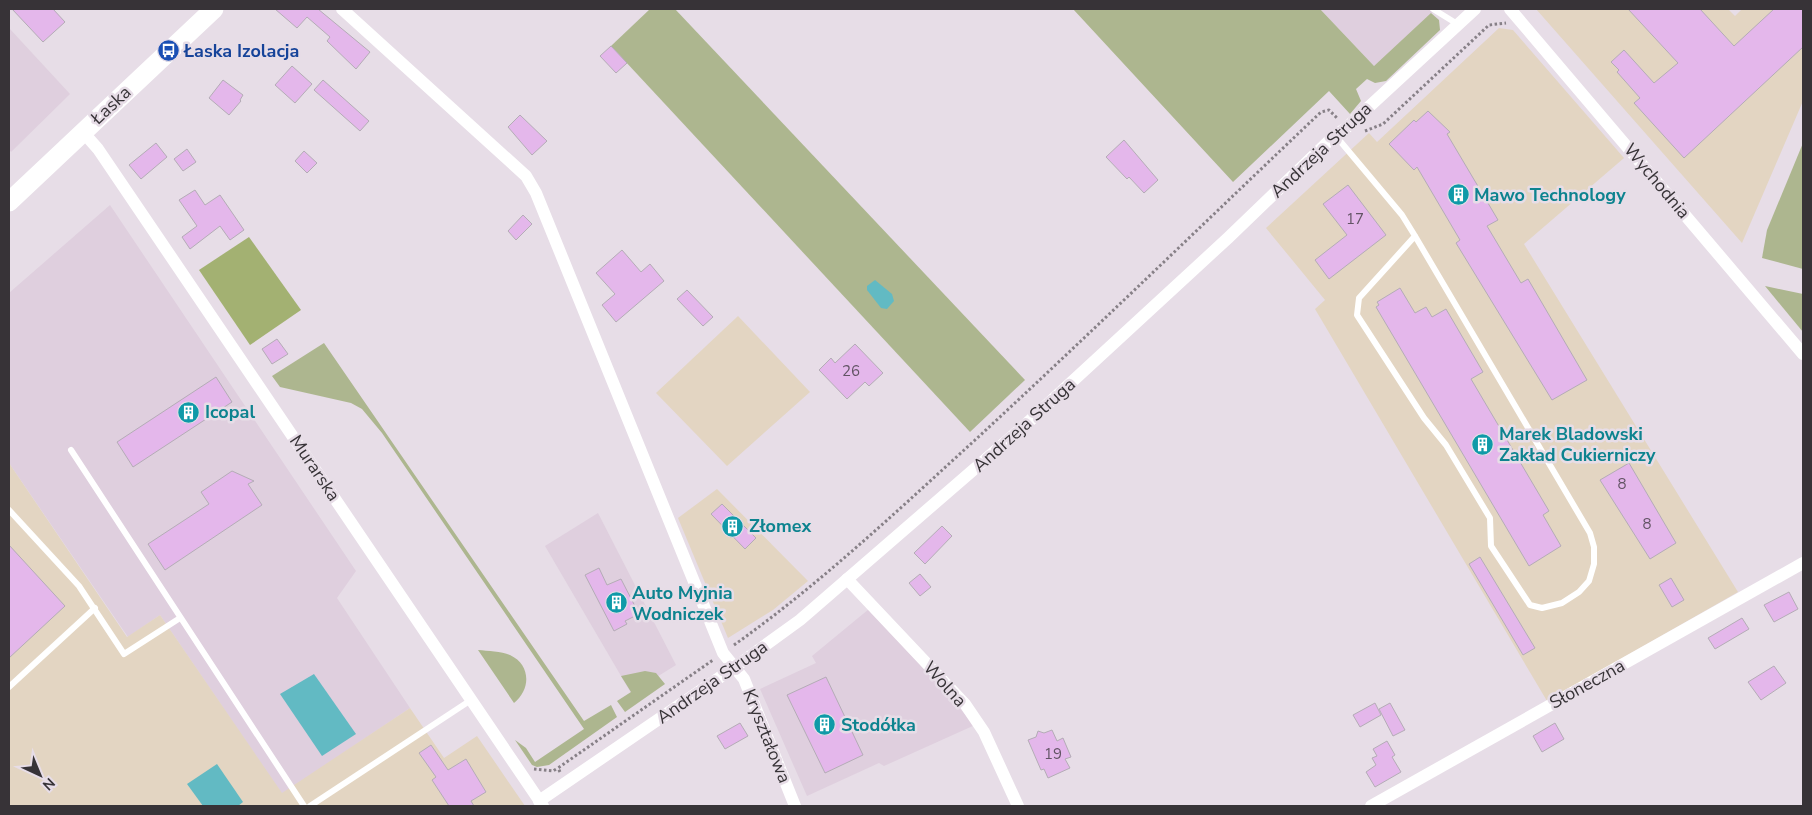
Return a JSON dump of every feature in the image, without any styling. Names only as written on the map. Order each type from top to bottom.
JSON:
[{"type":"main road","name":"Łaska","points":[[9,202],[214,9]]},
{"type":"street","name":"Kryształowa","points":[[342,9],[526,176],[536,193],[723,653],[744,679],[795,806]]},
{"type":"street","name":"Andrzeja Struga","points":[[541,804],[568,782],[735,668],[800,620],[1024,426],[1228,238],[1340,131],[1475,9]]},
{"type":"street","name":"Wychodnia","points":[[1513,12],[1803,354]]},
{"type":"street","name":"Murarska","points":[[83,132],[98,148],[541,804]]},
{"type":"street","name":"Słoneczna","points":[[1372,806],[1803,562]]},
{"type":"street","name":"Wolna","points":[[847,579],[965,704],[984,732],[1018,806]]},
{"type":"lane","points":[[1434,9],[1458,25]]},
{"type":"lane","points":[[1340,131],[1402,215],[1590,533],[1594,547],[1594,564],[1589,581],[1579,592],[1562,603],[1542,608],[1530,604],[1522,594],[1491,546],[1490,518],[1446,444],[1424,418],[1357,315],[1359,298],[1414,236]]},
{"type":"lane","points":[[71,450],[304,806]]},
{"type":"lane","points":[[9,510],[79,586],[124,654],[180,618]]},
{"type":"lane","points":[[9,687],[95,608]]},
{"type":"lane","points":[[310,806],[471,700]]},
{"type":"path","points":[[520,772],[536,769],[553,771],[558,768],[774,617],[848,556],[997,420],[1321,112],[1329,110],[1340,131],[1356,139],[1367,129],[1383,124],[1489,25],[1508,23],[1513,12]]},
{"type":"path","points":[[558,768],[568,782]]},
{"type":"shaded area","points":[[1320,9],[1436,9],[1374,66]]},
{"type":"shaded area","points":[[1536,9],[1728,9],[1735,16],[1742,9],[1803,9],[1803,101],[1742,243]]},
{"type":"shaded area","points":[[9,28],[70,94],[11,152],[9,149]]},
{"type":"shaded area","points":[[1499,28],[1513,30],[1624,158],[1524,244],[1738,592],[1547,701],[1315,309],[1325,300],[1266,228],[1369,133],[1377,142]]},
{"type":"shaded area","points":[[110,205],[356,571],[337,598],[410,708],[282,794],[160,615],[128,637],[9,463],[9,293]]},
{"type":"shaded area","points":[[738,316],[810,392],[727,466],[656,393]]},
{"type":"shaded area","points":[[9,463],[127,637],[160,615],[282,793],[410,708],[444,758],[477,736],[525,806],[9,806]]},
{"type":"shaded area","points":[[717,489],[808,581],[773,610],[728,638],[678,518]]},
{"type":"shaded area","points":[[598,513],[676,665],[631,693],[545,546]]},
{"type":"shaded area","points":[[869,609],[975,725],[884,766],[879,763],[807,796],[760,689],[816,663],[812,656]]},
{"type":"green space","points":[[650,9],[675,9],[1025,380],[970,432],[611,46]]},
{"type":"green space","points":[[1073,9],[1320,9],[1374,66],[1431,13],[1439,20],[1440,30],[1386,81],[1375,83],[1367,79],[1356,89],[1361,101],[1350,114],[1329,91],[1233,182]]},
{"type":"green space","points":[[1803,143],[1803,269],[1762,258],[1767,230]]},
{"type":"green space","points":[[249,237],[301,310],[250,345],[199,270]]},
{"type":"green space","points":[[1765,286],[1803,294],[1803,332]]},
{"type":"green space","points":[[324,343],[584,721],[611,705],[617,717],[549,765],[537,767],[532,765],[515,740],[526,748],[535,762],[584,729],[382,433],[362,409],[351,403],[280,387],[272,376]]},
{"type":"green space","points":[[478,650],[510,655],[522,665],[525,671],[526,684],[524,691],[514,703]]},
{"type":"green space","points":[[645,671],[656,673],[665,684],[625,712],[617,701],[631,692],[621,676]]},
{"type":"water","points":[[875,280],[892,294],[894,301],[887,309],[881,308],[867,290],[867,286]]},
{"type":"water","points":[[314,674],[356,734],[322,756],[280,694]]},
{"type":"water","points":[[217,764],[243,802],[238,806],[203,806],[187,784]]},
{"type":"building","points":[[12,9],[53,9],[65,22],[43,42]]},
{"type":"building","points":[[275,9],[318,9],[370,52],[356,69],[327,41],[330,37],[307,17],[297,28]]},
{"type":"building","points":[[1628,9],[1700,9],[1734,46],[1774,9],[1803,9],[1803,47],[1684,158],[1634,103],[1640,98],[1617,72],[1619,70],[1611,62],[1624,50],[1654,83],[1678,63]]},
{"type":"building","points":[[611,46],[627,63],[616,73],[600,56]]},
{"type":"building","points":[[292,66],[312,84],[295,103],[275,85]]},
{"type":"building","points":[[223,80],[243,95],[241,101],[229,115],[209,98]]},
{"type":"building","points":[[323,80],[369,121],[360,131],[314,90]]},
{"type":"building","name":"Mawo Technology","points":[[1428,111],[1450,132],[1447,134],[1498,220],[1487,226],[1521,283],[1528,279],[1587,380],[1552,400],[1456,243],[1460,240],[1417,167],[1414,170],[1389,144],[1414,120],[1416,122]]},
{"type":"building","points":[[520,115],[547,141],[532,155],[508,127]]},
{"type":"building","points":[[1124,140],[1158,180],[1144,193],[1129,177],[1127,179],[1106,157]]},
{"type":"building","points":[[156,143],[167,157],[141,179],[129,165]]},
{"type":"building","points":[[187,149],[196,162],[183,171],[174,159]]},
{"type":"building","points":[[304,151],[317,163],[307,173],[295,161]]},
{"type":"building","points":[[1348,185],[1386,235],[1329,279],[1315,260],[1347,235],[1323,204]]},
{"type":"building","points":[[195,190],[205,205],[220,195],[244,230],[230,240],[220,226],[190,249],[182,237],[197,226],[179,200]]},
{"type":"building","points":[[523,215],[532,224],[516,240],[508,231]]},
{"type":"building","points":[[622,250],[641,272],[650,264],[664,281],[616,322],[602,305],[615,294],[596,273]]},
{"type":"building","name":"Marek Bladowski Zakład Cukierniczy","points":[[1400,288],[1415,313],[1426,307],[1432,317],[1446,309],[1483,372],[1471,379],[1549,511],[1543,515],[1561,546],[1529,566],[1376,307],[1379,305],[1377,302]]},
{"type":"building","points":[[687,290],[713,317],[703,326],[677,299]]},
{"type":"building","points":[[277,339],[288,354],[272,364],[262,349]]},
{"type":"building","points":[[855,344],[883,373],[869,386],[865,382],[847,399],[819,370],[831,358],[835,363]]},
{"type":"building","name":"Icopal","points":[[216,377],[232,402],[133,467],[117,442]]},
{"type":"building","points":[[1629,463],[1676,543],[1650,559],[1600,480]]},
{"type":"building","points":[[232,471],[254,481],[248,484],[262,505],[165,570],[148,544],[209,504],[201,492]]},
{"type":"building","name":"Złomex","points":[[722,504],[756,538],[745,549],[711,514]]},
{"type":"building","points":[[942,526],[952,536],[925,564],[914,553]]},
{"type":"building","points":[[9,545],[65,606],[9,658]]},
{"type":"building","points":[[1480,557],[1535,648],[1523,655],[1469,564]]},
{"type":"building","name":"Auto Myjnia Wodniczek","points":[[599,568],[607,585],[621,579],[639,614],[625,621],[627,624],[614,631],[585,575]]},
{"type":"building","points":[[920,574],[931,587],[920,596],[909,583]]},
{"type":"building","points":[[1671,578],[1684,600],[1672,607],[1659,585]]},
{"type":"building","points":[[1789,592],[1798,609],[1774,622],[1764,605]]},
{"type":"building","points":[[1742,618],[1749,629],[1715,649],[1708,638]]},
{"type":"building","points":[[1774,666],[1786,683],[1761,700],[1748,682]]},
{"type":"building","name":"Stodółka","points":[[826,677],[863,755],[825,773],[787,695]]},
{"type":"building","points":[[1375,703],[1381,715],[1360,727],[1353,715]]},
{"type":"building","points":[[1390,703],[1405,730],[1393,736],[1379,709]]},
{"type":"building","points":[[740,723],[748,736],[725,749],[717,736]]},
{"type":"building","points":[[1555,723],[1564,739],[1542,752],[1533,736]]},
{"type":"building","points":[[1052,730],[1057,741],[1063,738],[1071,757],[1065,759],[1070,768],[1048,778],[1044,769],[1041,770],[1028,740],[1036,737],[1038,731],[1044,733]]},
{"type":"building","points":[[1387,741],[1395,755],[1392,757],[1401,772],[1375,787],[1366,772],[1376,765],[1372,758],[1377,756],[1373,749]]},
{"type":"building","points":[[431,745],[448,770],[466,759],[486,792],[471,801],[474,806],[449,806],[432,780],[436,777],[419,753]]},
{"type":"place","name":"Łaska Izolacja","points":[[168,51]]},
{"type":"place","name":"Mawo Technology","points":[[1458,195]]},
{"type":"place","name":"Icopal","points":[[189,412]]},
{"type":"place","name":"Marek Bladowski Zakład Cukierniczy","points":[[1483,444]]},
{"type":"place","name":"Złomex","points":[[733,526]]},
{"type":"place","name":"Auto Myjnia Wodniczek","points":[[616,603]]},
{"type":"place","name":"Stodółka","points":[[825,725]]}]
